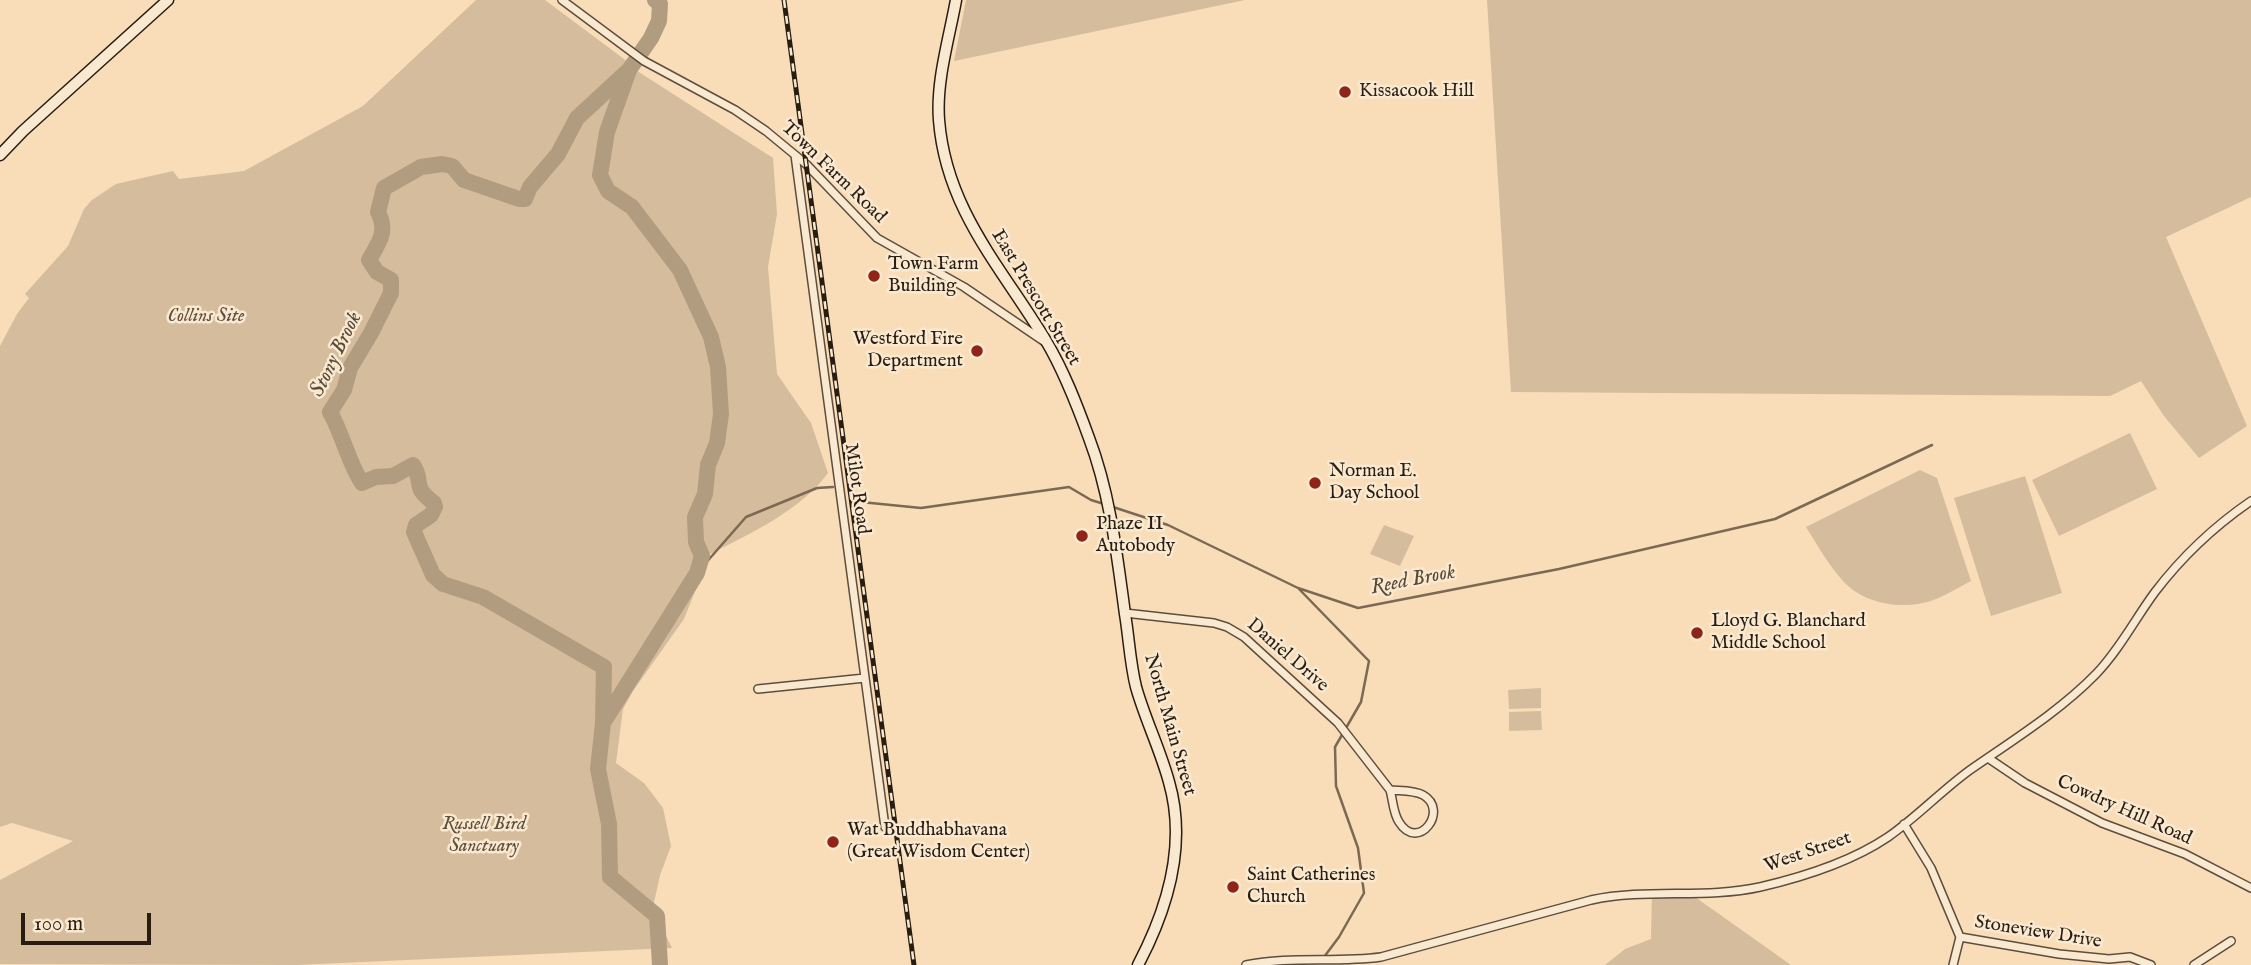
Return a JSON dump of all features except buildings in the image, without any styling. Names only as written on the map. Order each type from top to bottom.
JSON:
[{"type":"main road","points":[[0,155],[168,0]]},
{"type":"main road","name":"East Prescott Street","points":[[956,0],[941,79],[938,117],[947,167],[969,222],[1048,344],[1091,441],[1110,512],[1125,613]]},
{"type":"main road","name":"North Main Street","points":[[1125,613],[1137,688],[1170,784],[1175,825],[1174,861],[1168,895],[1138,965]]},
{"type":"street","name":"Town Farm Road","points":[[562,0],[644,61],[735,110],[795,155],[877,238],[964,287],[1048,344]]},
{"type":"street","name":"Milot Road","points":[[795,155],[884,827]]},
{"type":"street","name":"West Street","points":[[1246,965],[1264,961],[1353,961],[1381,957],[1528,915],[1612,895],[1715,893],[1760,887],[1850,858],[1904,824],[1940,793],[2080,690],[2117,651],[2154,594],[2170,575],[2202,542],[2251,501]]},
{"type":"street","name":"Daniel Drive","points":[[1125,613],[1214,623],[1244,637],[1338,723],[1390,790],[1399,823],[1409,832],[1425,830],[1433,818],[1427,798],[1420,793],[1390,790]]},
{"type":"street","points":[[758,689],[865,678]]},
{"type":"street","name":"Cowdry Hill Road","points":[[1987,758],[2025,783],[2102,823],[2185,854],[2251,888]]},
{"type":"street","name":"Stoneview Drive","points":[[1904,824],[1931,868],[1960,937],[2059,954],[2109,959],[2130,957],[2151,965]]},
{"type":"street","points":[[1953,965],[1960,937]]},
{"type":"street","points":[[2194,965],[2231,941]]},
{"type":"green space","points":[[476,0],[545,0],[632,65],[631,67],[773,158],[777,214],[768,267],[777,374],[811,423],[828,473],[789,510],[710,554],[684,619],[623,709],[616,763],[644,783],[663,808],[671,846],[660,875],[650,921],[664,932],[672,948],[296,965],[0,964],[0,880],[73,841],[12,823],[0,827],[0,346],[29,298],[25,294],[68,246],[84,209],[92,200],[116,184],[173,171],[179,179],[244,171],[363,106]]},
{"type":"green space","points":[[966,0],[1245,0],[954,61]]},
{"type":"green space","points":[[1487,0],[2251,0],[2251,197],[2166,237],[2247,426],[2199,458],[2164,416],[2141,381],[2110,396],[1511,392]]},
{"type":"green space","points":[[2130,433],[2157,489],[2059,536],[2032,480]]},
{"type":"green space","points":[[1920,470],[1937,478],[1971,581],[1925,603],[1900,605],[1875,601],[1853,590],[1844,582],[1806,527]]},
{"type":"green space","points":[[2025,476],[2062,593],[1991,616],[1954,498]]},
{"type":"green space","points":[[1384,525],[1414,536],[1400,566],[1370,554]]},
{"type":"green space","points":[[1541,688],[1541,708],[1509,709],[1508,690]]},
{"type":"green space","points":[[1541,711],[1542,730],[1509,731],[1509,712]]},
{"type":"green space","points":[[1688,892],[1791,965],[1605,965],[1625,949],[1651,939],[1652,893]]},
{"type":"waterway","name":"Stony Brook","points":[[655,0],[660,4],[659,21],[629,70],[607,132],[600,175],[608,191],[632,207],[680,270],[711,337],[718,367],[721,414],[717,443],[708,465],[705,494],[695,517],[696,542],[702,556],[697,573],[603,723],[598,769],[609,824],[610,877],[657,916],[660,965]]},
{"type":"waterway","name":"Stony Brook","points":[[603,723],[604,667],[483,597],[443,584],[433,575],[414,532],[416,525],[431,515],[435,507],[422,492],[413,465],[393,476],[376,477],[362,483],[330,412],[344,390],[350,368],[391,293],[391,280],[377,272],[369,260],[382,231],[378,212],[384,188],[421,167],[442,164],[452,166],[464,180],[525,199],[530,187],[558,154],[577,118],[629,70]]},
{"type":"waterway","name":"Reed Brook","points":[[1113,507],[1168,525],[1298,588],[1358,608],[1559,569],[1775,519],[1932,445]]},
{"type":"waterway","points":[[697,573],[746,517],[817,488],[833,487]]},
{"type":"waterway","name":"Reed Brook","points":[[861,502],[921,508],[1069,487],[1104,504]]},
{"type":"waterway","points":[[1299,589],[1369,661],[1361,702],[1335,747],[1336,786],[1358,848],[1364,893],[1339,937],[1324,957]]},
{"type":"railway","points":[[784,0],[914,965]]},
{"type":"place","name":"Kissacook Hill","points":[[1345,92]]},
{"type":"place","name":"Town Farm Building","points":[[874,276]]},
{"type":"place","name":"Westford Fire Department","points":[[977,351]]},
{"type":"place","name":"Norman E. Day School","points":[[1315,483]]},
{"type":"place","name":"Phaze II Autobody","points":[[1082,536]]},
{"type":"place","name":"Lloyd G. Blanchard Middle School","points":[[1697,633]]},
{"type":"place","name":"Wat Buddhabhavana (Great Wisdom Center)","points":[[833,842]]},
{"type":"place","name":"Saint Catherines Church","points":[[1233,887]]},
{"type":"park label","name":"Collins Site","points":[[206,317]]},
{"type":"park label","name":"Russell Bird Sanctuary","points":[[484,836]]}]
